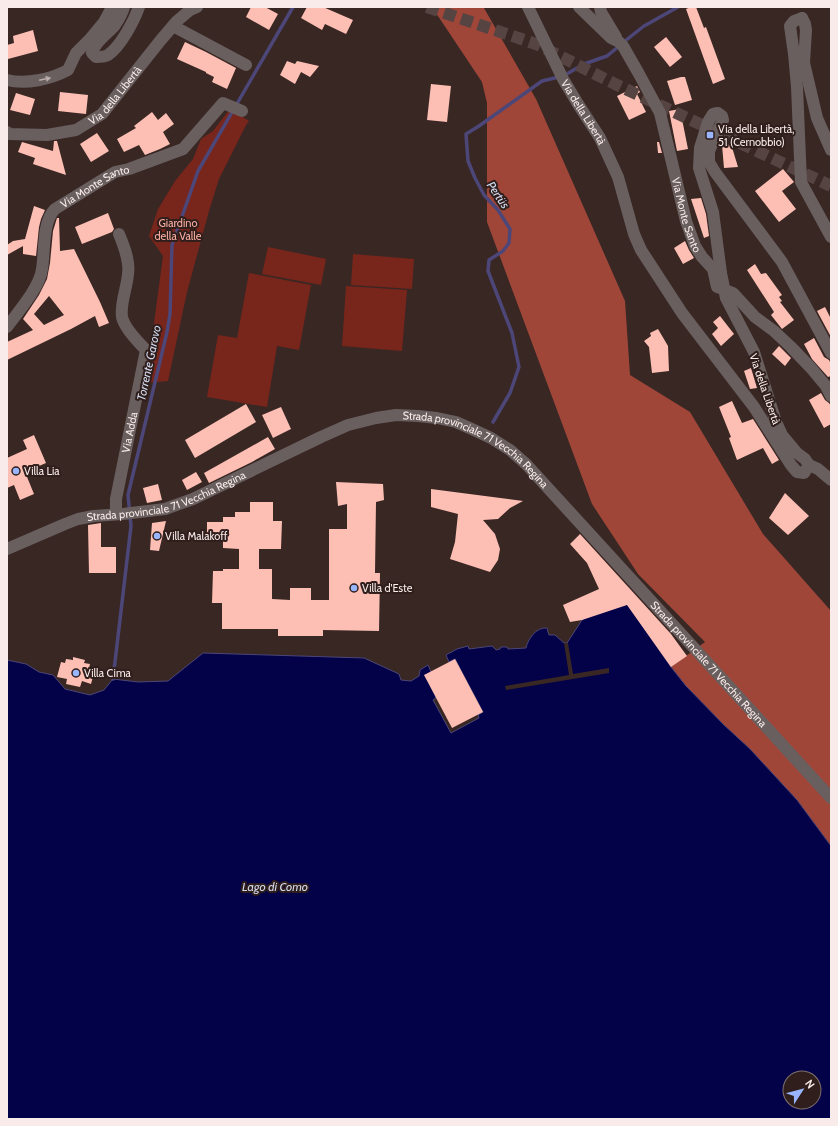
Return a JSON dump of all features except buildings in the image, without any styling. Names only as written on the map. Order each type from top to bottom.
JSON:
[{"type":"street","points":[[124,7],[122,14],[114,26],[94,47],[92,53],[96,57],[108,55],[114,50],[136,16],[139,7]]},
{"type":"street","name":"Via della Libertà","points":[[7,132],[9,134],[47,135],[76,130],[102,114],[178,20],[190,10],[197,7]]},
{"type":"street","name":"Via della Libertà","points":[[528,7],[562,76],[600,138],[618,177],[634,234],[641,250],[682,313],[754,407],[797,472],[804,473],[809,465],[782,435],[776,422],[754,352],[726,298],[713,212],[699,168],[700,148],[708,122],[716,113],[722,116],[723,120],[709,151],[709,162],[782,262],[831,353]]},
{"type":"street","name":"Via Monte Santo","points":[[579,7],[611,38],[623,46],[660,113],[684,215],[696,246],[702,257],[713,269],[717,287],[733,293],[755,317],[774,331],[791,347],[826,386],[831,396]]},
{"type":"street","points":[[600,7],[601,12],[619,42]]},
{"type":"street","points":[[7,80],[14,82],[47,79],[68,70],[76,53],[104,22],[111,8]]},
{"type":"street","points":[[831,150],[817,118],[804,63],[806,24],[802,12],[790,26],[797,87],[801,182],[831,237]]},
{"type":"street","points":[[173,26],[246,65]]},
{"type":"street","name":"Via Monte Santo","points":[[7,327],[36,287],[42,271],[46,229],[52,212],[115,172],[129,170],[183,149],[223,103],[231,105],[242,111]]},
{"type":"street","name":"Via Adda","points":[[119,234],[126,251],[129,272],[122,306],[122,319],[134,338],[146,350],[116,500],[119,514]]},
{"type":"street","name":"Strada provinciale 71 Vecchia Regina","points":[[7,549],[78,519],[165,509],[193,500],[348,425],[396,415],[437,418],[456,422],[510,450],[532,470],[831,798]]},
{"type":"street","points":[[809,465],[818,468],[831,480]]},
{"type":"green space","name":"Giardino della Valle","points":[[230,109],[249,121],[219,179],[209,211],[187,292],[168,381],[146,383],[163,256],[149,236],[158,209],[175,181],[193,159],[201,139],[213,131]]},
{"type":"green space","points":[[268,247],[326,259],[321,285],[262,274]]},
{"type":"green space","points":[[353,254],[414,259],[412,289],[351,285]]},
{"type":"green space","points":[[249,273],[311,285],[299,350],[277,346],[267,407],[207,397],[218,335],[237,338]]},
{"type":"green space","points":[[346,286],[407,290],[402,351],[342,346]]},
{"type":"shaded area","points":[[432,7],[484,8],[536,99],[625,301],[630,375],[690,412],[763,534],[831,611],[831,846],[797,800],[750,749],[686,686],[671,667],[705,642],[638,574],[592,504],[487,222],[487,103],[482,82]]},
{"type":"water","name":"Lago di Como","points":[[619,587],[630,608],[686,686],[750,749],[797,800],[831,846],[831,1119],[7,1119],[7,660],[26,664],[39,672],[53,675],[65,689],[90,695],[104,690],[113,679],[138,682],[168,681],[203,653],[364,658],[399,674],[401,680],[411,681],[419,676],[420,670],[428,665],[431,672],[436,698],[433,700],[451,733],[479,718],[478,715],[483,712],[455,659],[449,662],[446,655],[457,649],[468,646],[469,649],[492,646],[496,650],[500,649],[501,647],[507,647],[508,649],[526,648],[533,634],[539,629],[543,628],[547,628],[549,635],[555,635],[564,643],[567,643],[582,620]]},
{"type":"pier","points":[[564,643],[568,643],[573,674],[609,668],[609,673],[506,690],[505,686],[569,675]]},
{"type":"waterway","name":"Torrente Garovo","points":[[113,679],[131,526],[128,495],[167,332],[170,314],[172,245],[198,171],[293,7]]},
{"type":"waterway","name":"Pertüs","points":[[625,41],[644,26],[678,7]]},
{"type":"waterway","name":"Pertüs","points":[[565,75],[584,64],[607,56],[618,47]]},
{"type":"waterway","name":"Pertüs","points":[[493,422],[510,393],[519,367],[512,333],[488,271],[489,260],[503,251],[509,243],[510,229],[498,210],[484,195],[475,178],[468,161],[466,134],[542,81],[559,77]]},
{"type":"tunnel","points":[[427,7],[536,44],[615,84],[831,186]]},
{"type":"place","name":"Via della Libertà, 51 (Cernobbio)","points":[[710,135]]},
{"type":"place","name":"Villa Lia","points":[[16,471]]},
{"type":"place","name":"Villa Malakoff","points":[[157,536]]},
{"type":"place","name":"Villa d'Este","points":[[354,588]]},
{"type":"place","name":"Villa Cima","points":[[76,673]]}]
